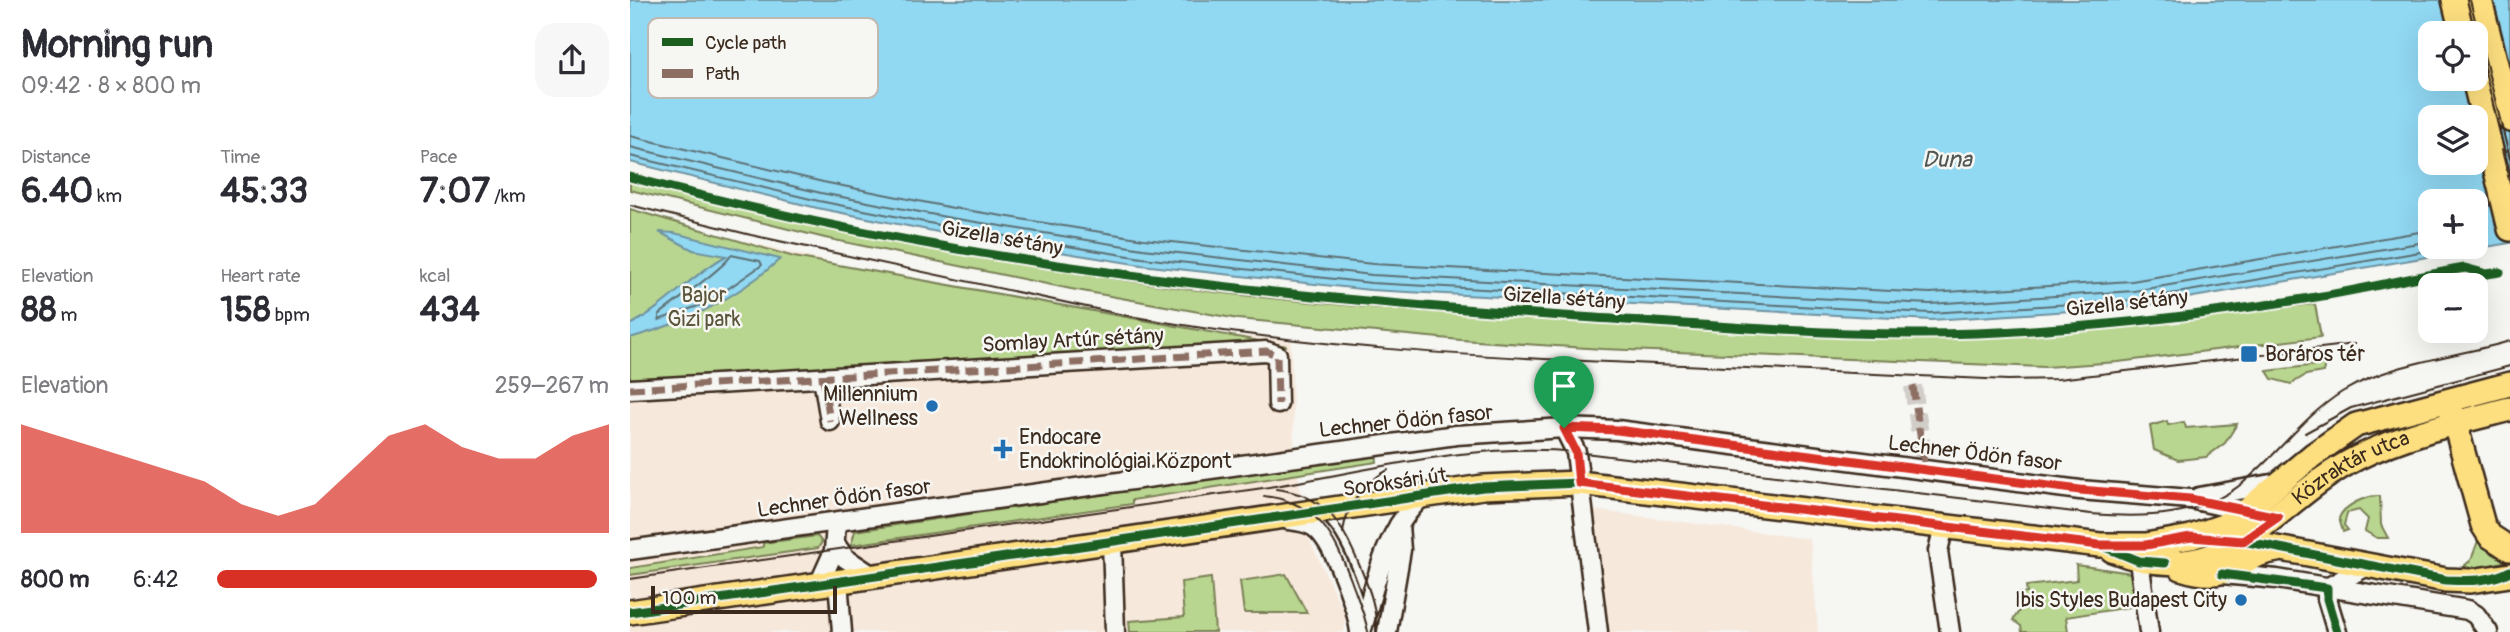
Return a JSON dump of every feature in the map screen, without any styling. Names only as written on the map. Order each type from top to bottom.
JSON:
[{"type":"main road","points":[[2454,0],[2459,21]]},
{"type":"main road","points":[[2480,0],[2510,120]]},
{"type":"main road","points":[[2477,91],[2510,229]]},
{"type":"main road","name":"Közraktár utca","points":[[2191,537],[2223,526],[2245,512],[2341,433],[2356,425],[2449,398],[2510,384]]},
{"type":"main road","points":[[2449,398],[2483,525],[2490,536],[2510,549]]},
{"type":"main road","name":"Közraktár utca","points":[[2165,563],[2218,555],[2278,517],[2334,470],[2382,446],[2454,423],[2510,409]]},
{"type":"main road","points":[[2468,471],[2474,437],[2486,415]]},
{"type":"main road","name":"Soroksári út","points":[[630,612],[829,581],[1506,485],[1579,483],[2099,545],[2146,545],[2191,537]]},
{"type":"main road","points":[[2191,537],[2243,541],[2446,580],[2470,581],[2506,574]]},
{"type":"main road","name":"Soroksári út","points":[[2099,545],[2139,561],[2165,563]]},
{"type":"main road","points":[[2165,563],[2188,570],[2222,574],[2259,554],[2284,549]]},
{"type":"street","name":"Somlay Artúr sétány","points":[[630,389],[1266,351],[1277,355],[1278,404]]},
{"type":"street","points":[[823,378],[830,421]]},
{"type":"street","points":[[1564,428],[1576,452],[1598,632]]},
{"type":"street","name":"Lechner Ödön fasor","points":[[630,550],[836,524],[1298,455],[1456,435],[1564,428],[1617,430],[2080,490],[2190,499],[2278,517]]},
{"type":"street","name":"Lechner Ödön fasor","points":[[2190,499],[2282,482]]},
{"type":"street","points":[[1361,632],[1379,567],[1399,526],[1424,495]]},
{"type":"street","points":[[1387,632],[1401,550],[1399,526],[1390,500]]},
{"type":"street","points":[[1270,518],[1310,524],[1323,535],[1356,610],[1361,632]]},
{"type":"street","points":[[836,524],[836,545],[829,581],[842,632]]},
{"type":"street","points":[[1944,526],[1938,551],[1950,632]]},
{"type":"street","points":[[1112,542],[1115,632]]},
{"type":"street","points":[[836,545],[845,558],[871,575]]},
{"type":"street","points":[[2139,561],[2149,632]]},
{"type":"street","points":[[2327,588],[2367,566]]},
{"type":"street","points":[[2222,574],[2468,610],[2484,626]]},
{"type":"street","points":[[2327,588],[2327,599],[2337,632]]},
{"type":"shaded area","points":[[630,213],[870,272],[1168,328],[1291,341],[1294,445],[1306,532],[1346,617],[1344,632],[630,632]]},
{"type":"shaded area","points":[[1593,510],[1810,539],[1818,632],[1608,632]]},
{"type":"green space","points":[[630,180],[764,214],[969,255],[1174,287],[1291,300],[1525,318],[1893,338],[2044,334],[2315,304],[2321,337],[2118,362],[2045,367],[1603,349],[1461,340],[1238,319],[1071,289],[825,238],[630,190]]},
{"type":"green space","name":"Bajor Gizi park","points":[[630,209],[794,257],[1287,346],[630,385]]},
{"type":"green space","points":[[2325,364],[2323,372],[2306,375],[2291,384],[2272,379],[2267,371]]},
{"type":"green space","points":[[2167,421],[2168,425],[2184,422],[2186,428],[2237,424],[2225,443],[2206,457],[2178,460],[2154,450],[2150,426]]},
{"type":"green space","points":[[1376,454],[1377,462],[1132,500],[1132,504],[851,545],[855,531]]},
{"type":"green space","points":[[2380,496],[2381,525],[2388,538],[2377,538],[2365,531],[2368,519],[2359,510],[2347,513],[2344,525],[2348,530],[2343,532],[2339,518],[2346,509],[2363,499]]},
{"type":"green space","points":[[817,536],[822,542],[818,548],[630,575],[630,568],[763,547],[763,543]]},
{"type":"green space","points":[[2479,538],[2510,560],[2480,568],[2463,567],[2471,560]]},
{"type":"green space","points":[[2076,565],[2131,573],[2136,606],[2066,617],[2068,632],[2022,632],[2021,626],[2013,620],[2019,611],[2017,594],[2027,593],[2026,586],[2077,580]]},
{"type":"green space","points":[[1286,574],[1307,613],[1244,613],[1240,581]]},
{"type":"green space","points":[[1211,578],[1215,632],[1130,632],[1129,621],[1184,617],[1181,582]]},
{"type":"water","name":"Duna","points":[[630,0],[2510,0],[2510,243],[2488,247],[2488,189],[2418,189],[2418,259],[2135,307],[1931,320],[1370,290],[1141,265],[948,234],[817,208],[630,162]]},
{"type":"water","points":[[659,232],[674,233],[780,259],[746,286],[710,307],[671,325],[630,338],[630,325],[726,256],[693,250]]},
{"type":"tunnel","points":[[1913,386],[1925,470]]},
{"type":"tram line","points":[[2470,0],[2510,159]]},
{"type":"tram line","points":[[2502,150],[2510,184]]},
{"type":"tram line","points":[[630,205],[751,235],[1124,315],[1263,336],[1403,350],[2008,380],[2058,379],[2355,344]]},
{"type":"tram line","points":[[630,579],[1105,512],[1263,488],[1419,460],[1497,451],[1576,452],[2091,514],[2131,516],[2171,513],[2209,503],[2227,494],[2256,471],[2315,412],[2361,382],[2403,367],[2510,341]]},
{"type":"tram line","points":[[2305,433],[2351,408],[2510,366]]},
{"type":"tram line","points":[[1343,533],[1352,504],[1371,481],[1388,470]]},
{"type":"tram line","points":[[1276,489],[1309,498],[1331,515],[1340,526],[1370,593],[1376,632]]},
{"type":"tram line","points":[[1264,496],[1298,505],[1321,523],[1345,564],[1368,632]]},
{"type":"marked path","points":[[630,389],[1266,351],[1277,355],[1278,404]]},
{"type":"marked path","points":[[823,378],[830,421]]},
{"type":"marked path","points":[[1913,386],[1925,470]]},
{"type":"cycle path","name":"Gizella sétány","points":[[630,177],[749,207],[868,232],[1109,272],[1352,300],[1814,332],[1978,333],[2102,325],[2275,303],[2465,268],[2487,274],[2500,272]]},
{"type":"cycle path","points":[[630,612],[1483,487],[1579,483],[2100,545],[2139,561],[2165,563]]},
{"type":"cycle path","points":[[2243,541],[2446,580],[2487,579],[2510,571]]},
{"type":"cycle path","points":[[2222,574],[2327,588],[2327,599],[2337,632]]},
{"type":"place","name":"Boráros tér","points":[[2249,354]]},
{"type":"place","name":"Millennium Wellness","points":[[932,406]]},
{"type":"place","name":"Endocare Endokrinológiai Központ","points":[[1003,449]]},
{"type":"place","name":"Ibis Styles Budapest City","points":[[2241,600]]},
{"type":"route","points":[[1564,428],[1617,430],[2080,490],[2190,499],[2278,517],[2243,541],[2191,537],[2146,545],[2099,545],[1579,483],[1576,452],[1564,428]]}]
